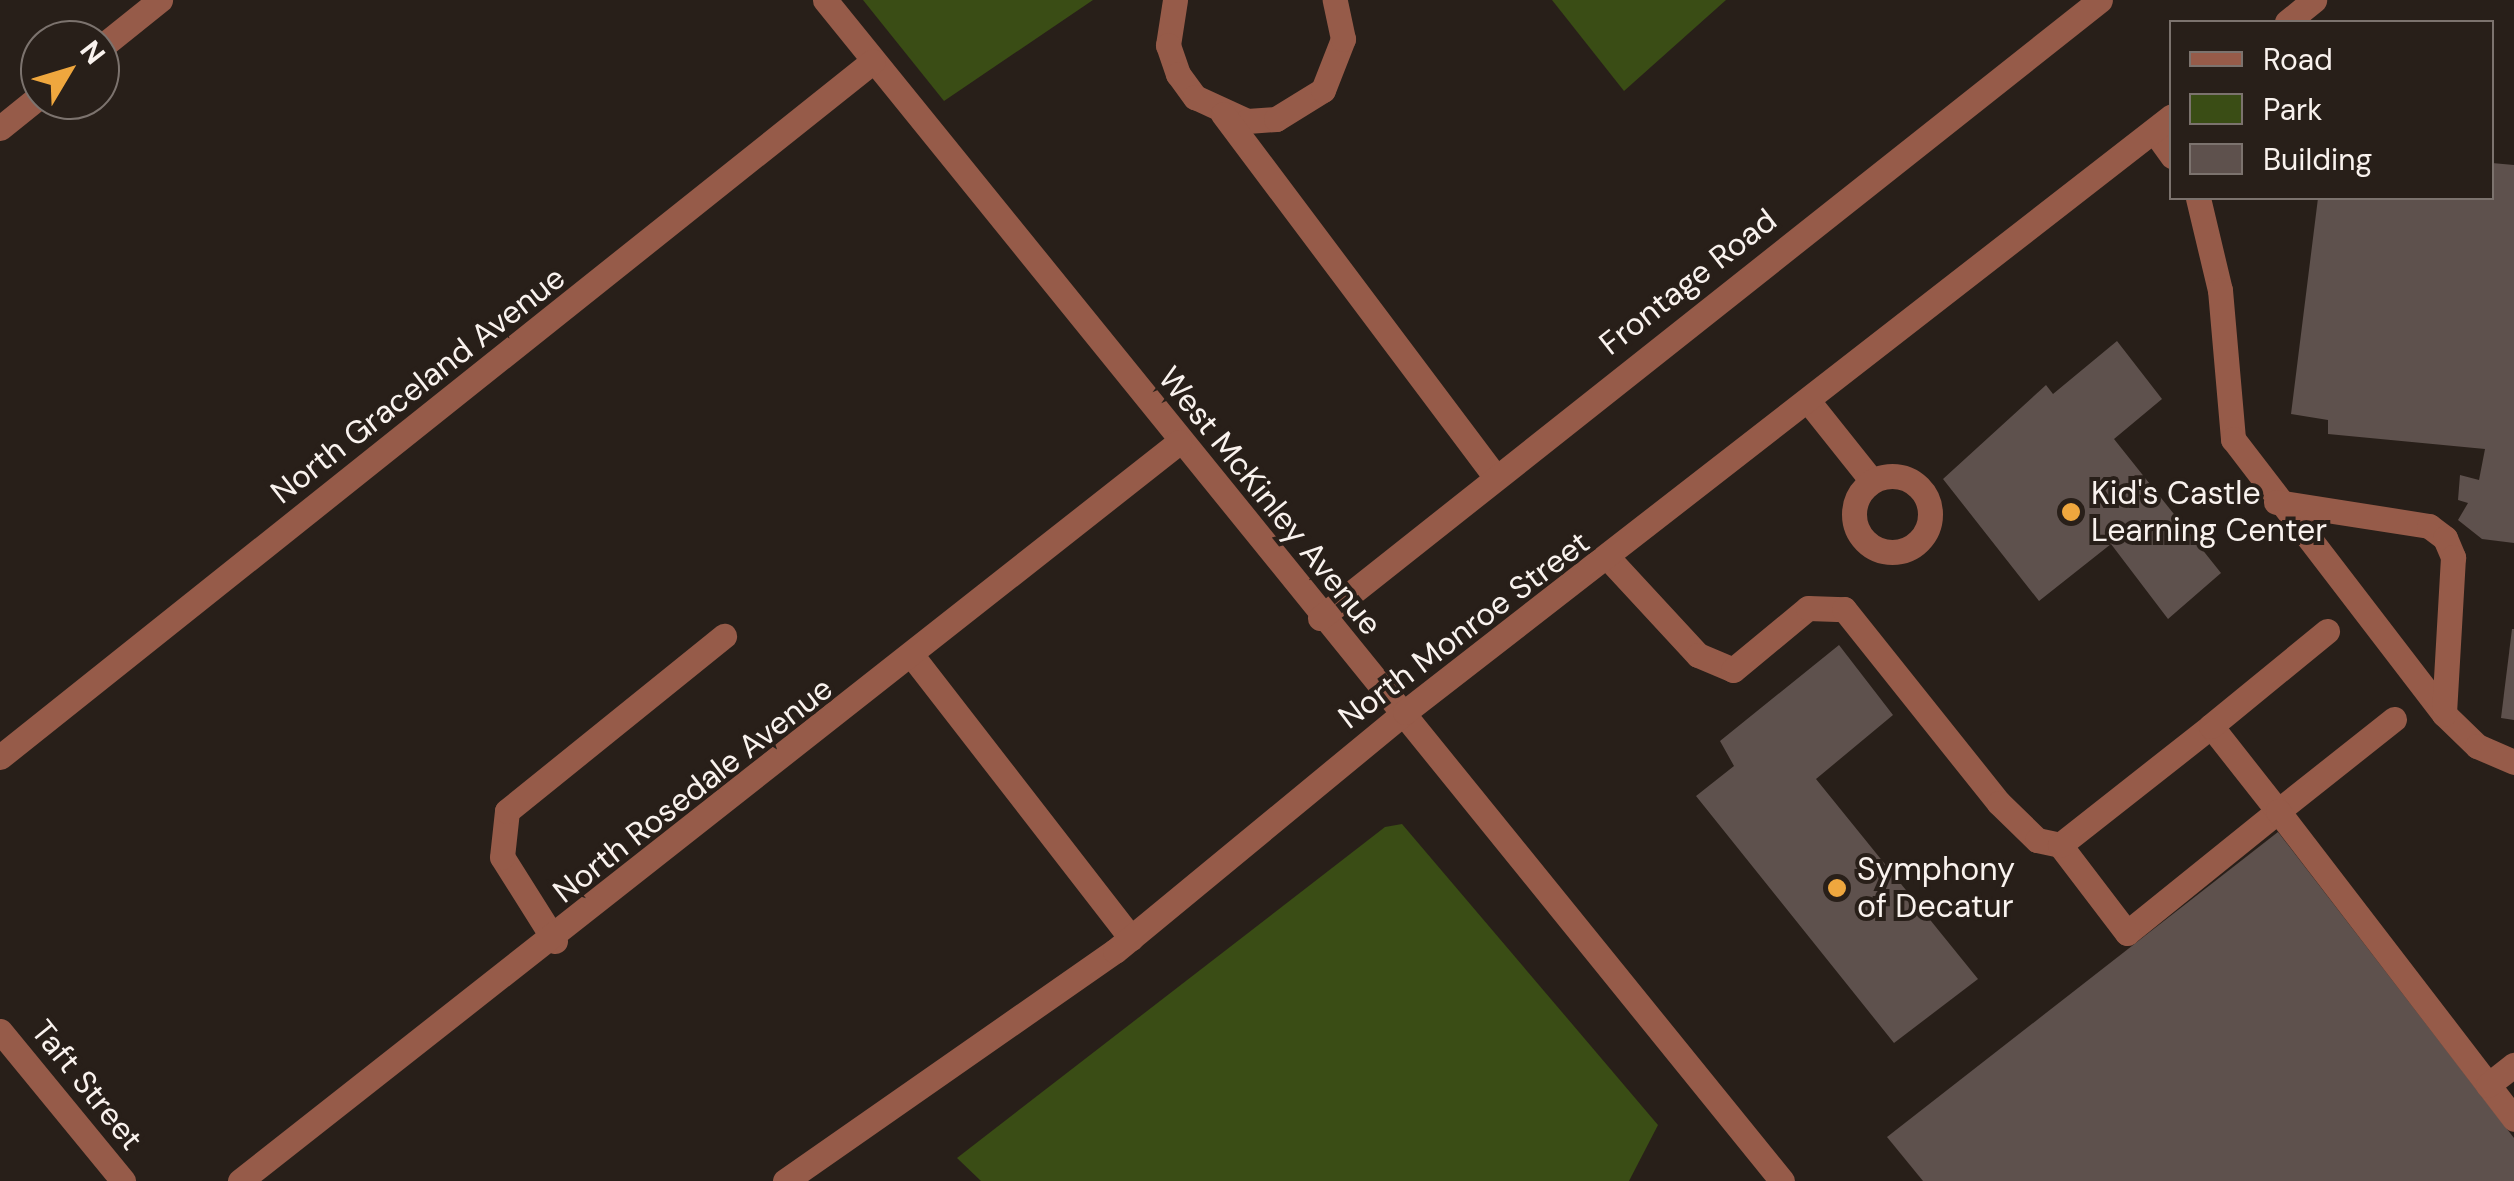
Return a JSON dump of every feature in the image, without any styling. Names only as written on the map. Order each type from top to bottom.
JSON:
[{"type":"street","points":[[120,32],[160,0]]},
{"type":"street","name":"West McKinley Avenue","points":[[825,0],[1320,618],[1405,712],[1782,1181]]},
{"type":"street","points":[[1176,0],[1168,45],[1178,74],[1222,114],[1495,476]]},
{"type":"street","points":[[1222,114],[1276,119],[1322,90],[1343,39],[1336,0]]},
{"type":"street","name":"Frontage Road","points":[[1320,618],[2100,0]]},
{"type":"street","points":[[2289,20],[2314,0]]},
{"type":"street","name":"North Graceland Avenue","points":[[0,757],[873,61]]},
{"type":"street","points":[[0,128],[20,112]]},
{"type":"street","name":"North Monroe Street","points":[[785,1181],[1132,938],[1405,712],[1610,560],[2163,124]]},
{"type":"street","points":[[2198,200],[2220,290],[2233,439],[2276,502],[2444,714],[2477,746],[2514,762]]},
{"type":"street","points":[[1810,402],[1872,481]]},
{"type":"street","name":"North Rosedale Avenue","points":[[240,1181],[555,941],[1179,442]]},
{"type":"street","points":[[2276,502],[2429,526],[2445,538],[2453,556],[2444,714]]},
{"type":"street","points":[[1610,560],[1698,655],[1733,670],[1808,608],[1844,609],[1999,803],[2037,840],[2060,845],[2127,933],[2394,719]]},
{"type":"street","points":[[2060,845],[2327,631]]},
{"type":"street","points":[[555,941],[502,857],[507,811],[724,636]]},
{"type":"street","points":[[913,657],[1132,938]]},
{"type":"street","points":[[2211,726],[2514,1119]]},
{"type":"street","name":"Taft Street","points":[[0,1030],[123,1181]]},
{"type":"street","points":[[2488,1085],[2514,1065]]},
{"type":"green space","points":[[863,0],[1093,0],[944,101]]},
{"type":"green space","points":[[1552,0],[1726,0],[1624,91]]},
{"type":"green space","points":[[1402,824],[1658,1125],[1629,1181],[981,1181],[957,1158],[1385,827]]},
{"type":"building","points":[[2494,163],[2514,165],[2514,543],[2482,539],[2458,520],[2468,503],[2458,500],[2460,475],[2479,480],[2485,449],[2328,434],[2328,420],[2291,414],[2318,200],[2494,200]]},
{"type":"building","name":"Kid's Castle Learning Center","points":[[2117,341],[2162,399],[2114,439],[2221,573],[2168,619],[2111,544],[2039,601],[1943,479],[2046,385],[2053,394]]},
{"type":"building","points":[[2514,629],[2514,720],[2501,718]]},
{"type":"building","name":"Symphony of Decatur","points":[[1839,645],[1893,715],[1816,779],[1978,979],[1894,1043],[1696,796],[1734,766],[1720,741]]},
{"type":"building","points":[[2278,832],[2514,1138],[2514,1181],[1923,1181],[1887,1137]]},
{"type":"place","name":"Kid's Castle Learning Center","points":[[2071,512]]},
{"type":"place","name":"Symphony of Decatur","points":[[1837,888]]}]
